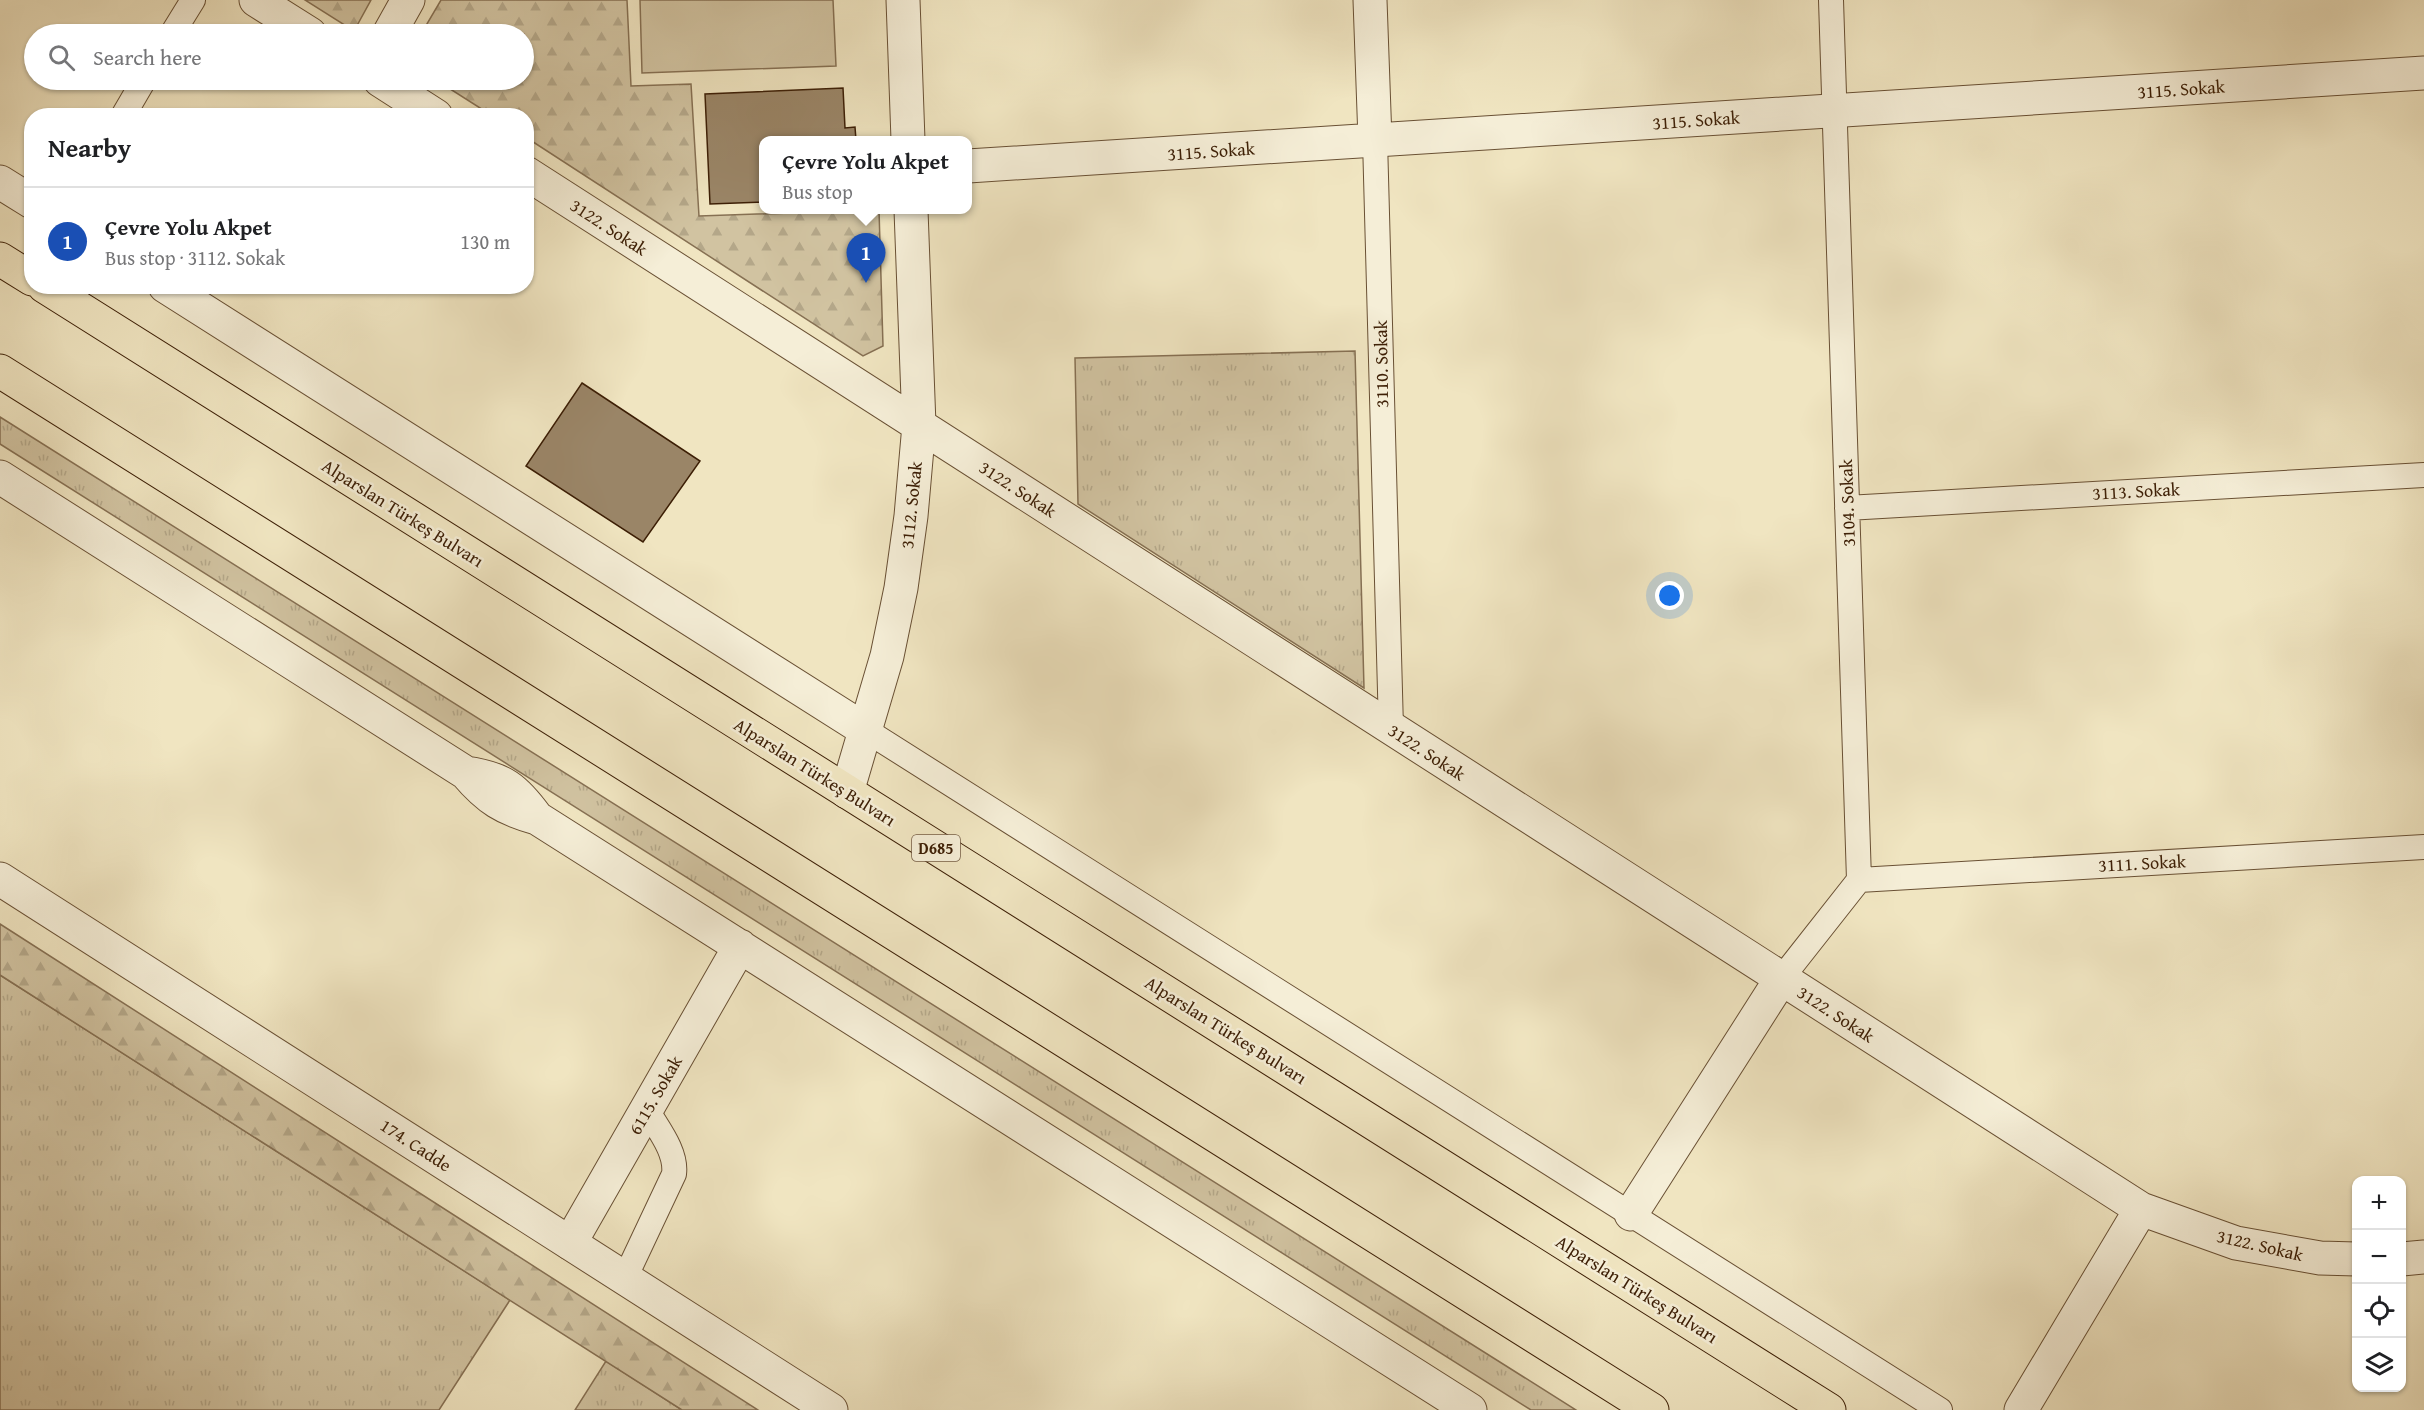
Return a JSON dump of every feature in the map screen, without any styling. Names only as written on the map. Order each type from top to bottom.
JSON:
[{"type":"highway","points":[[0,259],[24,274]]},
{"type":"highway","name":"Alparslan Türkeş Bulvarı","points":[[57,294],[1829,1410]]},
{"type":"highway","points":[[0,371],[1652,1410]]},
{"type":"street","points":[[256,0],[294,24]]},
{"type":"street","points":[[395,24],[408,0]]},
{"type":"street","points":[[903,0],[908,136]]},
{"type":"street","name":"3110. Sokak","points":[[1370,0],[1375,140]]},
{"type":"street","name":"3115. Sokak","points":[[972,166],[2424,73]]},
{"type":"street","points":[[396,90],[424,108]]},
{"type":"street","name":"3122. Sokak","points":[[534,178],[2141,1209],[2236,1244],[2320,1258],[2352,1259]]},
{"type":"street","points":[[0,182],[24,197]]},
{"type":"street","name":"3112. Sokak","points":[[847,792],[867,731],[887,656],[902,588],[911,516],[919,425],[910,214]]},
{"type":"street","points":[[178,294],[867,731]]},
{"type":"street","points":[[0,477],[466,773],[490,799],[518,813],[537,818],[1470,1410]]},
{"type":"street","name":"174. Cadde","points":[[0,879],[831,1410]]},
{"type":"street","name":"6115. Sokak","points":[[570,1243],[741,946]]},
{"type":"street","points":[[1631,1214],[1781,979]]},
{"type":"street","points":[[2021,1410],[2141,1209]]},
{"type":"street","points":[[2406,1259],[2424,1257]]},
{"type":"lane","points":[[178,24],[193,0]]},
{"type":"lane","name":"3104. Sokak","points":[[1831,0],[1859,880]]},
{"type":"lane","points":[[128,108],[138,90]]},
{"type":"lane","name":"3110. Sokak","points":[[1375,140],[1391,728]]},
{"type":"lane","name":"3113. Sokak","points":[[1847,508],[2424,475]]},
{"type":"lane","points":[[867,731],[1940,1410]]},
{"type":"lane","name":"3111. Sokak","points":[[1859,880],[2424,847]]},
{"type":"lane","points":[[1781,979],[1859,880]]},
{"type":"lane","points":[[625,1278],[674,1174],[675,1165],[672,1154],[647,1110]]},
{"type":"green space","points":[[305,0],[371,0],[358,24],[343,24]]},
{"type":"green space","points":[[441,0],[627,0],[631,86],[691,84],[699,216],[879,214],[883,346],[863,356],[534,143],[534,108],[480,108],[452,90],[534,90],[534,24],[427,24]]},
{"type":"green space","points":[[640,0],[833,0],[836,66],[642,73]]},
{"type":"green space","points":[[1355,351],[1364,688],[1078,504],[1075,358]]},
{"type":"green space","points":[[0,417],[1576,1410],[1531,1410],[0,444]]},
{"type":"green space","points":[[0,924],[758,1410],[682,1410],[0,975]]},
{"type":"green space","points":[[0,975],[510,1300],[439,1410],[0,1410]]},
{"type":"green space","points":[[606,1361],[682,1410],[575,1410]]},
{"type":"building","points":[[843,88],[845,128],[855,127],[856,136],[759,136],[759,202],[710,204],[705,94]]},
{"type":"building","points":[[582,383],[700,461],[643,542],[526,466]]},
{"type":"place","name":"Çevre Yolu Akpet","points":[[866,283]]}]
